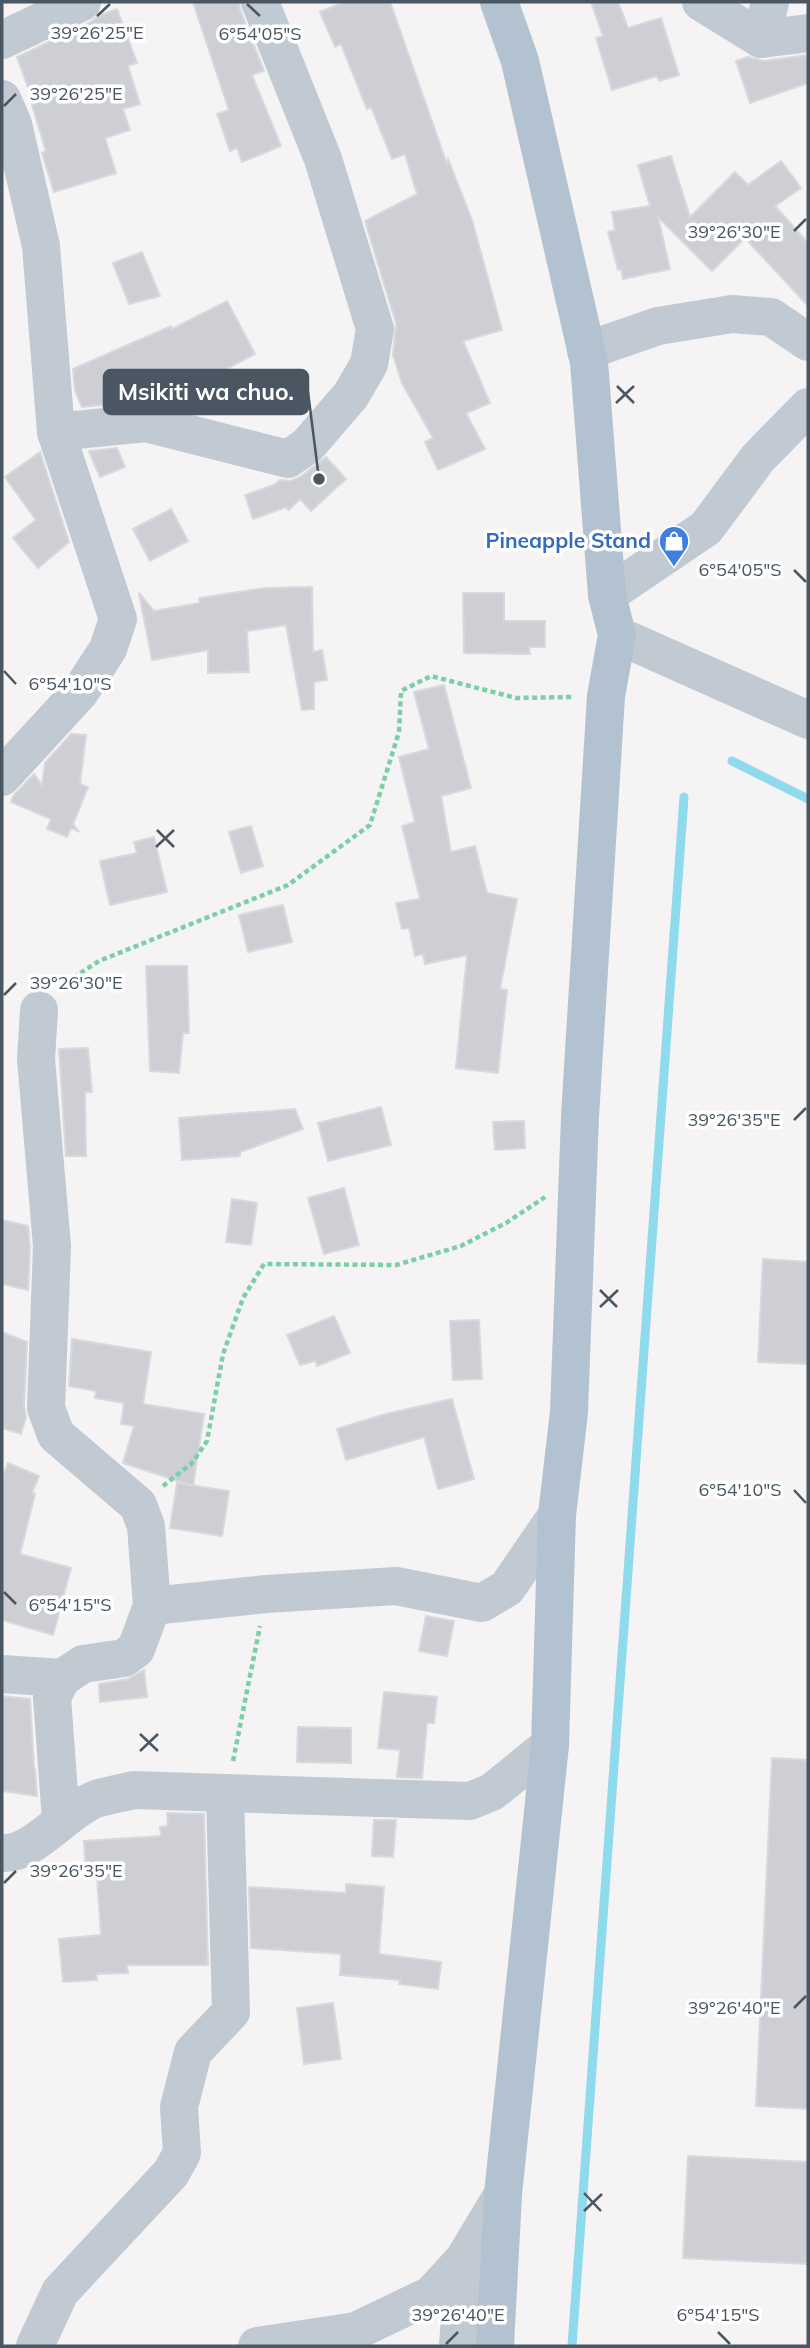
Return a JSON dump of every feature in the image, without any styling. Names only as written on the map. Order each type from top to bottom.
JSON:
[{"type":"main road","points":[[495,2346],[503,2194],[550,1745],[557,1516],[569,1412],[578,1176],[606,696],[617,635],[607,596],[589,362],[520,61],[499,2]]},
{"type":"street","points":[[2,40],[82,2]]},
{"type":"street","points":[[56,432],[146,423],[288,459],[309,444],[351,396],[369,363],[375,330],[323,159],[260,2]]},
{"type":"street","points":[[701,2],[761,39],[808,33]]},
{"type":"street","points":[[761,39],[770,2]]},
{"type":"street","points":[[2,99],[13,124],[41,246],[56,432],[118,619],[108,649],[80,692],[2,777]]},
{"type":"street","points":[[586,351],[658,326],[732,314],[771,317],[808,342]]},
{"type":"street","points":[[607,596],[706,528],[758,458],[808,407]]},
{"type":"street","points":[[617,635],[808,720]]},
{"type":"street","points":[[39,1010],[36,1059],[52,1246],[46,1408],[55,1435],[138,1505],[146,1526],[152,1606],[136,1650],[124,1658],[83,1664],[62,1678],[52,1697],[61,1820]]},
{"type":"street","points":[[152,1606],[266,1594],[396,1586],[482,1603],[507,1588],[557,1516]]},
{"type":"street","points":[[2,1674],[62,1678]]},
{"type":"street","points":[[2,1853],[9,1854],[34,1843],[61,1820],[95,1799],[134,1790],[470,1801],[492,1792],[550,1745]]},
{"type":"street","points":[[35,2346],[61,2292],[171,2172],[182,2153],[179,2107],[193,2052],[231,2012],[225,1795]]},
{"type":"street","points":[[257,2346],[356,2331],[431,2295],[464,2259],[503,2194]]},
{"type":"street","points":[[458,2346],[464,2259]]},
{"type":"path","points":[[39,1010],[53,990],[99,961],[288,885],[370,825],[399,732],[401,691],[431,676],[516,698],[606,696]]},
{"type":"path","points":[[138,1505],[192,1463],[207,1441],[223,1354],[243,1298],[264,1264],[396,1265],[461,1246],[506,1223],[578,1176]]},
{"type":"path","points":[[225,1795],[266,1594]]},
{"type":"building","points":[[193,2],[239,2],[264,71],[252,75],[281,146],[242,162],[237,148],[230,151],[217,114],[229,110]]},
{"type":"building","points":[[344,2],[390,2],[447,164],[448,159],[472,220],[502,330],[463,341],[490,403],[466,413],[485,449],[438,470],[425,442],[433,438],[402,383],[393,355],[396,323],[365,221],[417,194],[405,154],[392,159],[371,107],[367,109],[341,44],[335,47],[320,12]]},
{"type":"building","points":[[591,2],[618,2],[628,28],[661,18],[679,75],[659,81],[657,76],[612,90],[596,38],[603,36]]},
{"type":"building","points":[[117,9],[137,63],[128,66],[140,104],[123,109],[130,130],[105,138],[116,173],[54,192],[42,153],[46,151],[32,105],[34,104],[17,57]]},
{"type":"building","points":[[808,55],[808,83],[750,103],[736,61],[748,57],[764,61]]},
{"type":"building","points":[[671,156],[690,217],[735,172],[748,185],[781,161],[801,188],[775,206],[808,243],[808,306],[745,238],[712,271],[658,217],[670,269],[623,279],[608,232],[615,230],[612,212],[650,206],[638,165]]},
{"type":"building","points":[[142,252],[160,296],[129,304],[113,263]]},
{"type":"building","points":[[227,301],[255,354],[192,387],[184,372],[112,404],[82,407],[75,391],[73,369],[171,326],[172,329]]},
{"type":"building","points":[[117,448],[125,467],[100,477],[89,451]]},
{"type":"building","points":[[40,452],[69,542],[38,568],[13,538],[36,520],[5,477]]},
{"type":"building","points":[[326,457],[346,479],[311,511],[300,499],[289,510],[286,507],[253,519],[245,495],[274,485],[280,480],[291,481],[300,477]]},
{"type":"building","points":[[171,509],[188,541],[150,561],[133,529]]},
{"type":"building","points":[[312,587],[313,652],[322,650],[327,680],[314,682],[314,709],[302,710],[286,625],[247,631],[249,672],[208,673],[208,650],[152,660],[139,593],[154,611],[200,603],[199,598],[265,588]]},
{"type":"building","points":[[463,593],[504,593],[504,621],[545,621],[545,647],[529,647],[530,654],[464,653]]},
{"type":"building","points":[[444,685],[471,788],[441,796],[451,852],[475,846],[487,893],[517,899],[500,989],[507,990],[498,1073],[456,1068],[467,955],[425,964],[423,954],[415,956],[409,928],[402,929],[396,903],[420,899],[402,826],[415,822],[399,757],[429,749],[414,692]]},
{"type":"building","points":[[71,734],[86,735],[80,784],[88,787],[73,824],[78,831],[71,828],[67,837],[47,829],[51,819],[11,802],[14,795],[34,774],[42,785],[45,763]]},
{"type":"building","points":[[251,826],[263,866],[241,873],[229,832]]},
{"type":"building","points":[[154,837],[167,892],[110,905],[100,861],[137,853],[134,842]]},
{"type":"building","points":[[283,905],[292,942],[248,952],[239,915]]},
{"type":"building","points":[[146,966],[187,966],[189,1033],[183,1033],[179,1073],[150,1071]]},
{"type":"building","points":[[88,1048],[92,1092],[85,1092],[86,1156],[66,1156],[59,1049]]},
{"type":"building","points":[[381,1107],[391,1145],[328,1161],[318,1123]]},
{"type":"building","points":[[295,1109],[303,1129],[240,1152],[240,1156],[182,1160],[179,1118]]},
{"type":"building","points":[[524,1121],[525,1148],[495,1150],[493,1122]]},
{"type":"building","points":[[344,1188],[359,1245],[324,1254],[308,1198]]},
{"type":"building","points":[[232,1199],[257,1203],[251,1245],[226,1242]]},
{"type":"building","points":[[2,1220],[28,1226],[28,1290],[2,1284]]},
{"type":"building","points":[[763,1259],[808,1262],[808,1364],[758,1362]]},
{"type":"building","points":[[334,1316],[350,1353],[317,1366],[315,1361],[300,1365],[287,1335]]},
{"type":"building","points":[[479,1320],[482,1379],[453,1380],[450,1321]]},
{"type":"building","points":[[2,1332],[27,1342],[24,1407],[26,1417],[21,1434],[2,1428]]},
{"type":"building","points":[[72,1339],[151,1352],[143,1404],[204,1414],[193,1486],[123,1463],[134,1426],[121,1424],[124,1403],[95,1398],[96,1391],[69,1386]]},
{"type":"building","points":[[452,1399],[474,1479],[438,1489],[424,1437],[346,1460],[337,1429],[382,1415]]},
{"type":"building","points":[[8,1463],[39,1476],[32,1493],[35,1494],[20,1554],[71,1568],[53,1635],[2,1620],[2,1477]]},
{"type":"building","points":[[177,1483],[229,1491],[222,1536],[170,1528]]},
{"type":"building","points":[[426,1616],[454,1621],[447,1656],[419,1651]]},
{"type":"building","points":[[144,1670],[147,1697],[100,1702],[99,1684],[128,1679]]},
{"type":"building","points":[[384,1692],[437,1697],[434,1723],[427,1723],[422,1778],[397,1777],[400,1750],[378,1748]]},
{"type":"building","points":[[2,1696],[30,1699],[37,1796],[2,1791]]},
{"type":"building","points":[[298,1727],[351,1728],[351,1763],[297,1762]]},
{"type":"building","points":[[772,1758],[808,1760],[808,2109],[756,2106]]},
{"type":"building","points":[[167,1813],[204,1814],[208,1965],[127,1965],[128,1973],[96,1974],[97,1980],[63,1982],[59,1939],[101,1935],[97,1877],[86,1877],[84,1841],[161,1836],[160,1827],[168,1826]]},
{"type":"building","points":[[374,1820],[396,1820],[393,1857],[372,1856]]},
{"type":"building","points":[[346,1884],[384,1887],[379,1954],[441,1962],[438,1989],[399,1984],[400,1980],[340,1975],[341,1954],[251,1948],[249,1887],[346,1893]]},
{"type":"building","points":[[333,2003],[341,2059],[304,2064],[297,2008]]},
{"type":"building","points":[[688,2156],[808,2162],[808,2264],[683,2258]]},
{"type":"waterway","points":[[732,761],[808,799]]},
{"type":"waterway","points":[[572,2346],[684,797]]},
{"type":"place","name":"Msikiti wa chuo.","points":[[319,479]]},
{"type":"place","name":"Pineapple Stand","points":[[674,568]]}]
